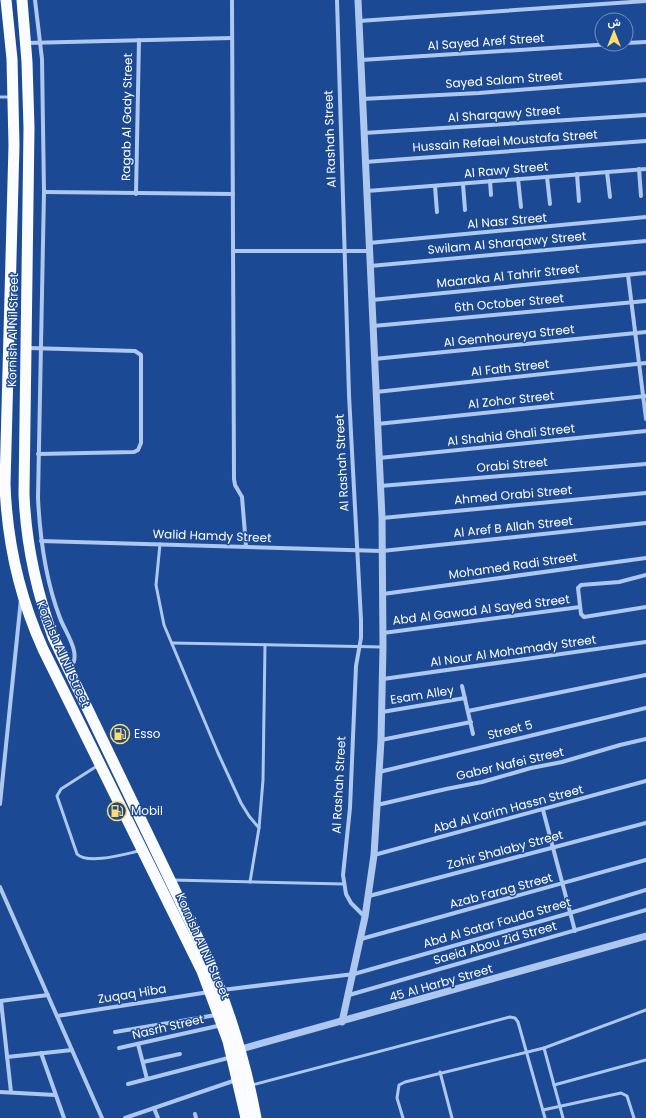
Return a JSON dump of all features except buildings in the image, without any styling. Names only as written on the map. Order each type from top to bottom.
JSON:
[{"type":"highway","name":"Kornish Al Nil Street","points":[[6,0],[14,97],[14,180],[5,484],[11,549],[21,592],[40,642],[142,850],[193,951],[216,991],[241,1049],[256,1118]]},
{"type":"highway","name":"Kornish Al Nil Street","points":[[22,0],[28,96],[29,160],[24,494],[27,541],[34,578],[44,614],[68,670],[154,844],[206,954],[216,991],[219,1014],[238,1079],[246,1118]]},
{"type":"highway","points":[[14,97],[28,96]]},
{"type":"street","points":[[35,0],[41,43],[44,192],[38,498],[44,562],[54,601],[74,651],[73,664],[68,670]]},
{"type":"street","points":[[232,0],[234,480],[235,485],[242,497],[246,546]]},
{"type":"street","name":"Al Rashah Street","points":[[337,0],[349,395],[359,551],[361,620],[360,647],[356,666],[350,808],[344,884],[351,903],[366,917]]},
{"type":"street","points":[[342,1022],[350,995],[366,917],[374,855],[383,679],[382,518],[358,0]]},
{"type":"street","points":[[359,21],[646,1]]},
{"type":"street","points":[[25,43],[232,38]]},
{"type":"street","name":"Ragab Al Gady Street","points":[[136,194],[139,40]]},
{"type":"street","points":[[634,43],[646,42]]},
{"type":"street","name":"Al Sayed Aref Street","points":[[361,60],[594,45]]},
{"type":"street","name":"Sayed Salam Street","points":[[362,99],[479,93],[646,80]]},
{"type":"street","name":"Al Sharqawy Street","points":[[364,133],[646,115]]},
{"type":"street","name":"Hussain Refaei Moustafa Street","points":[[365,162],[646,140]]},
{"type":"street","name":"Al Rawy Street","points":[[367,191],[646,169]]},
{"type":"street","points":[[639,170],[641,196]]},
{"type":"street","points":[[607,172],[610,197]]},
{"type":"street","points":[[577,174],[579,201]]},
{"type":"street","points":[[547,177],[550,204]]},
{"type":"street","points":[[518,179],[521,207]]},
{"type":"street","points":[[490,181],[491,195]]},
{"type":"street","points":[[463,184],[465,210]]},
{"type":"street","points":[[435,186],[437,212]]},
{"type":"street","points":[[44,192],[233,194]]},
{"type":"street","name":"Al Nasr Street","points":[[369,243],[646,217]]},
{"type":"street","name":"Swilam Al Sharqawy Street","points":[[370,266],[646,241]]},
{"type":"street","points":[[233,251],[369,251]]},
{"type":"street","name":"Maaraka Al Tahrir Street","points":[[372,300],[646,273]]},
{"type":"street","points":[[628,275],[639,364],[645,396],[646,419]]},
{"type":"street","name":"6th October Street","points":[[373,326],[646,301]]},
{"type":"street","name":"Al Gemhoureya Street","points":[[374,359],[646,332]]},
{"type":"street","points":[[26,348],[139,352],[142,355],[140,447],[134,452],[38,454]]},
{"type":"street","name":"Al Fath Street","points":[[376,392],[646,364]]},
{"type":"street","name":"Al Zohor Street","points":[[377,424],[645,396]]},
{"type":"street","name":"Al Shahid Ghali Street","points":[[379,458],[646,431]]},
{"type":"street","name":"Orabi Street","points":[[380,486],[646,464]]},
{"type":"street","name":"Ahmed Orabi Street","points":[[382,518],[646,493]]},
{"type":"street","name":"Al Aref B Allah Street","points":[[382,551],[646,523]]},
{"type":"street","name":"Walid Hamdy Street","points":[[41,541],[382,551]]},
{"type":"street","name":"Mohamed Radi Street","points":[[383,594],[646,558]]},
{"type":"street","points":[[580,607],[578,589],[580,586],[619,582],[646,575]]},
{"type":"street","points":[[0,804],[21,592]]},
{"type":"street","name":"Abd Al Gawad Al Sayed Street","points":[[383,633],[580,607],[582,615],[586,617],[646,607]]},
{"type":"street","name":"Al Nour Al Mohamady Street","points":[[383,679],[646,642]]},
{"type":"street","points":[[468,711],[646,675]]},
{"type":"street","name":"Esam Alley","points":[[462,686],[473,734]]},
{"type":"street","name":"Esam Alley","points":[[382,712],[465,698]]},
{"type":"street","name":"Street 5","points":[[379,772],[646,708]]},
{"type":"street","points":[[381,740],[471,722]]},
{"type":"street","name":"Gaber Nafei Street","points":[[377,805],[452,787],[482,782],[646,739]]},
{"type":"street","name":"Abd Al Karim Hassn Street","points":[[374,855],[646,781]]},
{"type":"street","points":[[543,810],[575,931]]},
{"type":"street","name":"Zohir Shalaby Street","points":[[369,896],[553,849],[646,822]]},
{"type":"street","name":"Azab Farag Street","points":[[361,939],[646,860]]},
{"type":"street","points":[[0,887],[102,1118]]},
{"type":"street","name":"Abd Al Satar Fouda Street","points":[[216,991],[354,974],[646,890]]},
{"type":"street","name":"Saeid Abou Zid Street","points":[[350,995],[646,910]]},
{"type":"street","name":"45 Al Harby Street","points":[[241,1049],[646,936]]},
{"type":"street","name":"Zuqaq Hiba","points":[[57,1016],[216,991]]},
{"type":"street","points":[[11,1092],[0,1001],[48,995]]},
{"type":"street","points":[[115,1032],[219,1014]]},
{"type":"street","name":"Nasrh Street","points":[[119,1048],[223,1025]]},
{"type":"street","points":[[138,1044],[147,1079]]},
{"type":"street","points":[[7,1056],[72,1050]]},
{"type":"street","points":[[41,1053],[64,1118]]},
{"type":"street","points":[[142,1062],[180,1054]]},
{"type":"street","points":[[128,1084],[232,1057]]},
{"type":"street","points":[[125,1118],[238,1079]]},
{"type":"street","points":[[0,1092],[55,1095]]},
{"type":"street","points":[[154,1108],[158,1118]]},
{"type":"lane","points":[[0,97],[14,97]]},
{"type":"lane","points":[[160,544],[156,585],[164,624],[218,753],[241,803],[259,828]]},
{"type":"lane","points":[[172,643],[383,647]]},
{"type":"lane","points":[[250,882],[259,828],[263,780],[265,645]]},
{"type":"lane","points":[[100,764],[62,789],[58,794],[58,802],[77,854],[86,858],[121,856],[142,850],[154,844]]},
{"type":"lane","points":[[170,880],[344,884]]},
{"type":"lane","points":[[403,1118],[397,1098],[399,1085],[440,1072],[544,1048],[646,1010]]},
{"type":"lane","points":[[250,1086],[510,1017],[515,1018],[518,1022],[545,1118]]},
{"type":"lane","points":[[544,1048],[563,1118]]},
{"type":"lane","points":[[554,1085],[646,1060]]},
{"type":"lane","points":[[440,1072],[452,1118]]},
{"type":"lane","points":[[543,1110],[621,1093],[627,1096],[634,1118]]},
{"type":"place","name":"Esso","points":[[120,734]]},
{"type":"place","name":"Mobil","points":[[117,811]]}]
